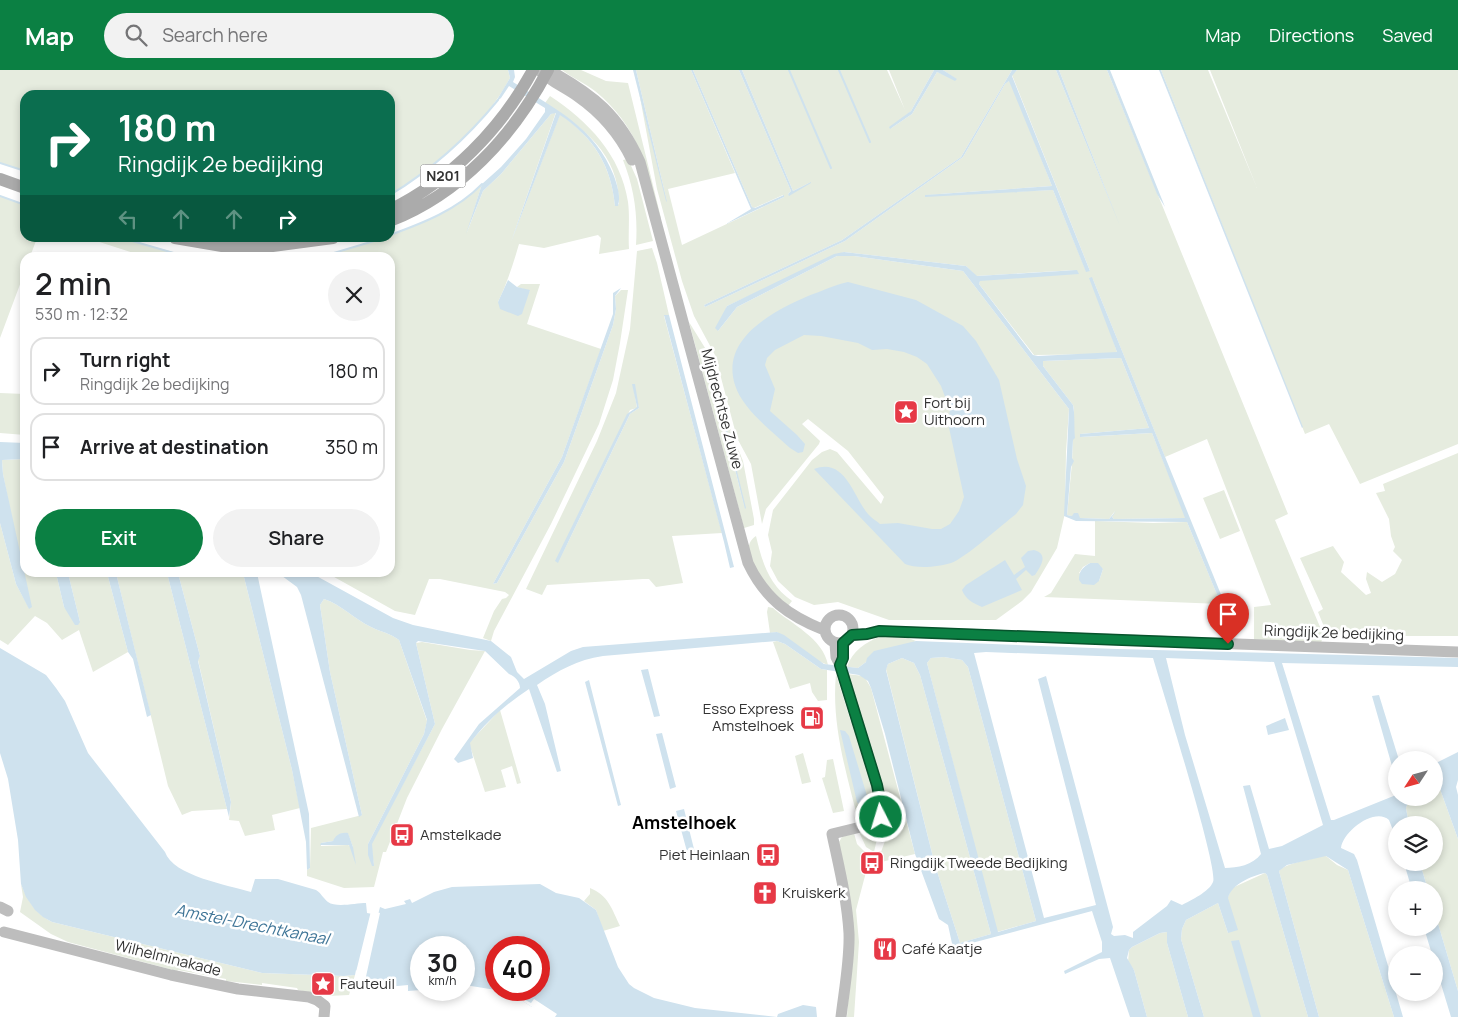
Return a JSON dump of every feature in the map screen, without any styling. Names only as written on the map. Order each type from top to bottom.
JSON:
[{"type":"main road","name":"N201","points":[[395,207],[425,190],[457,165],[490,133],[533,70]]},
{"type":"main road","name":"N201","points":[[395,219],[420,208],[448,189],[478,164],[507,134],[532,98],[545,72]]},
{"type":"main road","points":[[0,179],[20,186]]},
{"type":"main road","points":[[198,242],[222,246],[258,247],[305,242]]},
{"type":"street","name":"Mijdrechtse Zuwe","points":[[545,72],[605,120],[630,156],[647,191],[748,564],[754,577],[768,596],[781,607],[826,625]]},
{"type":"street","points":[[842,615],[847,617],[853,630],[839,643],[827,638],[826,625],[831,617],[842,615]]},
{"type":"street","name":"Ringdijk 2e bedijking","points":[[853,630],[867,634],[879,631],[1458,652]]},
{"type":"street","points":[[839,643],[843,658],[841,671],[877,785],[882,811],[877,824],[832,834],[847,921],[848,958],[841,1017]]},
{"type":"street","name":"Wilhelminakade","points":[[4,932],[171,976],[238,989],[309,997],[317,1000],[325,1012]]},
{"type":"shaded area","points":[[0,70],[508,70],[510,78],[487,113],[458,144],[425,171],[395,192],[395,90],[20,90],[20,169],[0,163]]},
{"type":"shaded area","points":[[562,70],[581,70],[606,81],[628,83],[661,218],[639,148],[622,119],[595,91]]},
{"type":"shaded area","points":[[636,70],[691,70],[735,173],[668,189],[682,245],[784,197],[783,195],[754,208],[752,207],[693,70],[739,70],[791,191],[789,195],[811,182],[793,191],[742,70],[887,70],[905,110],[889,70],[934,70],[911,111],[890,129],[912,114],[937,72],[956,79],[943,70],[1012,70],[961,157],[842,240],[704,305],[705,307],[845,241],[963,157],[1005,84],[1010,80],[1052,186],[925,195],[1053,190],[1086,271],[1090,271],[1012,75],[1017,70],[1056,70],[1114,211],[1059,70],[1107,70],[1288,514],[1275,520],[1323,634],[1321,644],[1254,641],[1254,607],[1271,605],[1207,439],[1165,457],[1092,277],[1117,352],[1114,354],[1034,355],[979,284],[980,280],[1076,270],[976,276],[966,266],[844,252],[727,306],[718,331],[737,307],[837,256],[854,256],[963,271],[1069,409],[1065,513],[1057,548],[1031,592],[996,620],[889,620],[838,602],[814,605],[795,597],[778,581],[770,566],[772,552],[768,535],[773,510],[812,460],[822,452],[830,449],[837,452],[881,504],[884,497],[848,451],[808,419],[802,424],[820,441],[819,444],[766,509],[762,524],[751,464],[737,438],[715,355],[694,316],[682,281],[657,189],[639,92],[667,202]]},
{"type":"shaded area","points":[[1161,70],[1208,70],[1257,188],[1210,70],[1458,70],[1458,444],[1360,484],[1329,424],[1305,434]]},
{"type":"shaded area","points":[[550,96],[577,116],[590,128],[610,154],[624,185],[628,202],[629,249],[599,254],[601,238],[598,235],[544,248],[519,244],[510,274],[498,302],[530,291],[517,287],[521,284],[540,284],[527,324],[601,349],[562,457],[493,584],[497,583],[564,462],[613,325],[616,309],[615,296],[621,290],[628,290],[613,380],[599,424],[551,524],[494,631],[491,641],[483,638],[494,611],[502,599],[509,595],[505,592],[440,579],[429,579],[415,615],[395,611],[334,577],[395,577],[395,252],[337,252],[371,242],[395,242],[395,233],[439,215],[462,201],[482,184],[467,232],[483,191],[501,174],[551,114],[556,112],[511,242],[560,114],[582,133],[598,153],[609,177],[615,206],[619,204],[613,170],[606,156],[585,132],[545,103]]},
{"type":"shaded area","points":[[628,159],[637,179],[653,241],[636,245],[634,201],[623,160]]},
{"type":"shaded area","points":[[0,196],[20,203],[20,242],[36,242],[32,252],[20,252],[20,284],[0,338]]},
{"type":"shaded area","points":[[99,242],[137,242],[173,252],[130,252]]},
{"type":"shaded area","points":[[652,248],[657,263],[669,315],[664,316],[722,533],[672,536],[683,583],[656,587],[649,579],[643,579],[547,585],[542,595],[526,589],[597,441],[616,393],[630,329],[637,251]],"holes":[[[633,384],[639,408],[630,414],[558,563],[630,410],[637,408]]]},
{"type":"shaded area","points":[[689,322],[710,356],[731,431],[743,461],[754,519],[754,525],[744,528]],"holes":[[[714,386],[716,386],[745,509]]]},
{"type":"shaded area","points":[[1121,358],[1149,428],[1080,434],[1081,437],[1152,433],[1186,518],[1114,519],[1112,517],[1115,511],[1109,519],[1080,518],[1067,515],[1072,463],[1074,409],[1073,405],[1043,366],[1043,361]]},
{"type":"shaded area","points":[[0,393],[20,394],[20,435],[0,433]]},
{"type":"shaded area","points":[[1458,453],[1458,636],[1383,636],[1380,638],[1327,634],[1318,612],[1323,609],[1300,558],[1333,546],[1344,562],[1341,572],[1366,595],[1371,593],[1366,579],[1367,572],[1382,582],[1395,574],[1402,560],[1393,551],[1395,547],[1391,536],[1389,519],[1376,493],[1385,491],[1383,484]]},
{"type":"shaded area","points":[[20,459],[20,562],[3,474],[2,460]]},
{"type":"shaded area","points":[[1224,490],[1240,531],[1220,539],[1203,498]]},
{"type":"shaded area","points":[[1095,521],[1187,522],[1221,604],[1044,597],[1051,593],[1075,554],[1095,556]],"holes":[[[1090,563],[1103,569],[1099,581],[1079,573],[1083,567]]]},
{"type":"shaded area","points":[[0,523],[16,584],[29,608],[23,577],[57,577],[64,607],[80,622],[69,577],[108,577],[128,652],[93,672],[79,630],[62,640],[47,623],[35,616],[8,645],[0,640]]},
{"type":"shaded area","points":[[756,536],[761,555],[772,580],[784,595],[792,601],[788,606],[765,583],[752,562],[749,552],[750,543]]},
{"type":"shaded area","points":[[117,577],[168,577],[227,809],[192,811],[182,815],[168,786]]},
{"type":"shaded area","points":[[179,577],[244,577],[300,808],[272,815],[275,830],[245,836],[239,821],[229,820],[231,802],[198,660],[200,656]]},
{"type":"shaded area","points":[[324,599],[342,608],[365,624],[399,640],[427,721],[424,734],[368,844],[374,866],[371,844],[435,724],[416,643],[422,642],[485,651],[407,798],[386,852],[383,852],[374,887],[344,888],[307,876],[307,870],[310,868],[311,828],[362,815],[330,672],[320,605]],"holes":[[[340,834],[348,834],[353,847],[348,845],[321,846],[321,843],[333,841]]]},
{"type":"shaded area","points":[[768,607],[773,608],[813,639],[825,655],[828,665],[818,661],[777,632],[770,633]]},
{"type":"shaded area","points":[[881,636],[903,636],[916,641],[866,662],[858,668],[847,667],[852,656],[860,648]]},
{"type":"shaded area","points":[[777,641],[785,644],[821,669],[827,670],[827,700],[818,701],[812,692],[810,683],[790,689],[773,642]]},
{"type":"shaded area","points":[[944,657],[962,660],[968,667],[1036,921],[997,932],[927,663],[931,658]]},
{"type":"shaded area","points":[[902,658],[914,663],[920,675],[991,934],[960,943],[935,865],[886,669],[888,664]]},
{"type":"shaded area","points":[[836,674],[851,722],[854,722],[874,788],[878,813],[871,819],[859,824],[838,731],[835,693]]},
{"type":"shaded area","points":[[846,674],[864,676],[871,688],[915,854],[877,863],[885,841],[886,815]]},
{"type":"shaded area","points":[[500,710],[521,783],[517,784],[512,766],[501,770],[506,787],[485,792],[469,743]]},
{"type":"shaded area","points":[[803,753],[811,782],[802,784],[795,756]]},
{"type":"shaded area","points":[[833,759],[844,811],[833,813],[822,778],[825,777],[827,760]]},
{"type":"shaded area","points":[[1443,797],[1458,839],[1458,991],[1442,936],[1443,881],[1425,881],[1422,871],[1443,871],[1443,816],[1407,816],[1407,806],[1443,806]]},
{"type":"shaded area","points":[[869,831],[877,839],[874,852],[866,847],[859,832]]},
{"type":"shaded area","points":[[854,833],[857,844],[870,857],[856,910],[859,942],[854,1017],[847,1017],[852,949],[839,842],[842,837]]},
{"type":"shaded area","points":[[1326,856],[1337,865],[1348,870],[1394,1017],[1319,1017],[1279,871],[1292,864]]},
{"type":"shaded area","points":[[1265,873],[1308,1017],[1204,1017],[1181,939],[1182,929],[1186,920],[1218,903],[1228,933],[1228,897],[1232,888]]},
{"type":"shaded area","points":[[21,884],[33,906],[41,915],[52,922],[262,973],[355,975],[349,995],[328,996],[298,990],[297,988],[262,983],[262,985],[226,981],[226,979],[177,971],[68,942],[51,934],[20,912],[23,897]]},
{"type":"shaded area","points":[[590,888],[605,899],[612,908],[620,926],[603,931],[596,910],[584,901],[590,894]]},
{"type":"shaded area","points":[[1167,932],[1167,943],[1188,1017],[1147,1017],[1134,970],[1128,962],[1129,950],[1132,947],[1160,933]]},
{"type":"water","points":[[508,70],[514,70],[515,77],[513,82],[572,121],[596,144],[614,176],[619,194],[618,206],[615,206],[610,178],[599,154],[582,133],[560,115],[511,242],[556,113],[551,114],[501,174],[483,191],[466,234],[482,184],[501,167],[526,139],[545,112],[545,108],[509,86],[495,103],[510,78]]},
{"type":"water","points":[[633,70],[636,70],[667,202],[666,201]]},
{"type":"water","points":[[691,70],[693,70],[752,207],[755,208],[784,195],[784,197],[726,224],[751,209]]},
{"type":"water","points":[[739,70],[742,70],[793,191],[811,182],[789,196],[788,194],[791,191]]},
{"type":"water","points":[[934,70],[943,70],[957,79],[955,81],[937,72],[912,114],[890,129],[889,127],[911,111]]},
{"type":"water","points":[[1012,70],[1017,70],[1012,76],[1090,271],[1086,272],[1053,190],[925,197],[925,195],[1052,186],[1009,81],[1005,84],[963,157],[845,241],[705,307],[704,305],[842,240],[961,157]]},
{"type":"water","points":[[1056,70],[1059,70],[1120,226]]},
{"type":"water","points":[[1107,70],[1110,70],[1165,207],[1157,194]]},
{"type":"water","points":[[1159,70],[1161,70],[1302,428]]},
{"type":"water","points":[[844,252],[966,266],[977,276],[1077,270],[1079,274],[980,281],[979,284],[1033,355],[1038,356],[1117,352],[1089,278],[1092,277],[1222,597],[1218,597],[1187,522],[1076,521],[1064,516],[1069,409],[963,271],[854,256],[837,256],[737,307],[718,331],[715,328],[727,306],[834,254]],"holes":[[[1121,358],[1149,428],[1080,434],[1080,437],[1152,433],[1185,518],[1114,519],[1112,517],[1116,511],[1109,519],[1080,518],[1078,513],[1074,513],[1072,516],[1067,515],[1071,467],[1074,461],[1072,458],[1073,440],[1075,438],[1074,408],[1043,366],[1043,361]]]},
{"type":"water","points":[[508,280],[517,287],[530,290],[522,314],[518,316],[500,309],[498,302]]},
{"type":"water","points":[[848,282],[916,300],[963,326],[976,341],[999,380],[1017,459],[1026,486],[1023,505],[1016,514],[984,541],[951,563],[928,567],[915,567],[905,564],[814,469],[833,468],[841,473],[868,514],[880,524],[898,523],[941,529],[950,524],[959,511],[964,497],[948,423],[950,410],[941,386],[927,364],[917,357],[904,352],[887,349],[872,350],[858,343],[821,336],[804,335],[775,350],[767,358],[765,365],[775,389],[770,411],[805,444],[803,452],[798,453],[790,448],[751,411],[744,403],[735,385],[732,368],[735,353],[753,328],[794,302]]},
{"type":"water","points":[[621,288],[615,296],[616,309],[613,325],[564,462],[497,583],[493,584],[562,457],[613,314],[613,293]]},
{"type":"water","points":[[664,315],[669,315],[734,567],[730,568]]},
{"type":"water","points":[[632,384],[635,384],[639,408],[630,414],[558,563],[555,561],[627,414],[637,407]]},
{"type":"water","points":[[716,385],[746,508],[745,509],[714,386]]},
{"type":"water","points":[[0,442],[20,443],[20,459],[2,460],[3,474],[20,552],[20,577],[25,577],[32,607],[29,609],[16,584],[0,523]]},
{"type":"water","points":[[1034,550],[1041,554],[1042,561],[1035,575],[1032,576],[1026,570],[1016,579],[1022,590],[982,607],[970,601],[962,590],[966,585],[1005,560],[1014,575],[1025,567],[1021,558],[1028,551]]},
{"type":"water","points":[[1090,563],[1098,563],[1103,569],[1099,581],[1094,585],[1082,584],[1079,580],[1080,572]]},
{"type":"water","points":[[57,577],[69,577],[80,622],[78,625],[75,625],[64,607]]},
{"type":"water","points":[[108,577],[117,577],[151,715],[147,717],[133,659],[128,652]]},
{"type":"water","points":[[168,577],[179,577],[200,656],[198,661],[231,802],[229,817]]},
{"type":"water","points":[[244,577],[258,577],[309,814],[310,868],[307,870],[306,842],[292,770]]},
{"type":"water","points":[[283,577],[318,577],[393,618],[413,625],[491,641],[511,657],[517,672],[524,679],[571,651],[583,647],[777,632],[824,664],[858,668],[866,662],[867,658],[874,651],[916,641],[1117,649],[1458,658],[1458,667],[1282,663],[1331,820],[1388,798],[1388,806],[1407,806],[1407,816],[1388,816],[1388,820],[1376,816],[1360,823],[1347,835],[1341,848],[1354,854],[1357,860],[1388,966],[1388,998],[1348,870],[1326,856],[1287,865],[1279,871],[1319,1017],[1308,1017],[1265,873],[1243,881],[1230,893],[1228,898],[1238,930],[1228,933],[1218,903],[1186,920],[1182,929],[1181,939],[1204,1017],[1188,1017],[1167,943],[1167,932],[1160,933],[1132,947],[1127,958],[1134,970],[1147,1017],[1130,1017],[1110,958],[1099,959],[1065,974],[1064,971],[1102,952],[1102,942],[1092,911],[953,948],[948,925],[939,919],[915,854],[885,734],[868,681],[859,675],[821,669],[785,644],[777,641],[603,656],[568,666],[537,685],[545,704],[561,771],[557,772],[529,689],[497,713],[476,735],[470,743],[473,758],[458,763],[454,759],[479,724],[520,688],[519,684],[515,678],[485,651],[418,641],[416,643],[435,724],[372,844],[374,866],[372,866],[368,855],[368,844],[424,734],[427,720],[399,640],[365,624],[337,605],[324,599],[320,605],[330,672],[362,815],[359,817],[301,595],[297,587]],"holes":[[[974,653],[1153,658],[1207,845],[1213,882],[1208,889],[1182,905],[1171,900],[1167,906],[1133,932],[1133,938],[1125,935],[1114,936],[1111,934],[1113,927],[1046,676],[1038,679],[1096,905],[1044,918]],[[944,657],[962,660],[968,667],[1036,921],[998,932],[927,663],[931,658]],[[902,658],[914,663],[920,675],[991,934],[960,943],[935,865],[886,670],[888,664]],[[1166,658],[1274,662],[1323,825],[1282,846],[1269,849],[1250,785],[1243,786],[1261,854],[1254,861],[1244,865],[1225,868],[1185,735]]]},
{"type":"water","name":"Amstel-Drechtkanaal","points":[[0,648],[46,675],[65,701],[88,753],[170,860],[190,873],[216,883],[251,892],[255,879],[278,879],[316,890],[332,904],[366,903],[367,913],[378,915],[380,907],[385,909],[406,904],[404,901],[410,899],[412,903],[434,892],[452,887],[540,884],[556,893],[579,898],[596,910],[618,967],[629,984],[634,988],[654,998],[695,1008],[777,1017],[552,1017],[535,1003],[532,1007],[523,1001],[550,1001],[550,936],[485,936],[485,988],[475,987],[475,936],[410,936],[410,991],[408,991],[408,985],[387,987],[382,990],[369,983],[356,970],[355,975],[344,976],[262,973],[52,922],[35,910],[26,897],[21,884],[18,840],[8,779],[0,753]]},
{"type":"water","points":[[648,669],[660,716],[654,717],[641,670]]},
{"type":"water","points":[[589,680],[621,805],[618,806],[585,682]]},
{"type":"water","points":[[1379,695],[1396,751],[1388,752],[1372,696]]},
{"type":"water","points":[[1285,718],[1289,730],[1268,735],[1266,726]]},
{"type":"water","points":[[840,730],[845,731],[849,736],[868,799],[866,805],[861,807],[857,802]]},
{"type":"water","points":[[662,733],[676,787],[670,789],[656,734]]},
{"type":"water","points":[[1458,752],[1458,780],[1456,787],[1458,795],[1458,839],[1443,797],[1443,760]]},
{"type":"water","points":[[684,809],[696,857],[689,859],[676,811]]},
{"type":"water","points":[[348,833],[356,865],[349,845],[320,845],[321,843],[333,841],[341,834]]},
{"type":"water","points":[[1406,871],[1422,871],[1425,881],[1409,881]]},
{"type":"water","points":[[1426,936],[1442,936],[1458,991],[1458,1017],[1451,1017],[1443,991],[1443,946],[1429,946]]},
{"type":"water","points":[[1239,940],[1261,1017],[1253,1017],[1231,941]]},
{"type":"water","points":[[1389,1001],[1398,1001],[1403,1017],[1394,1017]]},
{"type":"water","points":[[803,1005],[816,1007],[817,1017],[777,1017],[778,1014]]},
{"type":"pier","points":[[371,911],[380,913],[365,981],[356,972]]},
{"type":"pier","points":[[523,1001],[531,1003],[537,1001],[557,1014],[555,1017],[549,1017],[535,1006],[531,1009],[532,1007]]},
{"type":"waterway","points":[[789,70],[831,168]]},
{"type":"waterway","points":[[839,70],[870,142]]},
{"type":"waterway","points":[[395,192],[421,175],[462,140],[498,100]]},
{"type":"waterway","points":[[0,163],[20,169]]},
{"type":"waterway","points":[[395,233],[439,215],[462,201],[482,184]]},
{"type":"waterway","points":[[0,196],[20,203]]},
{"type":"waterway","points":[[136,242],[170,252]]},
{"type":"waterway","points":[[337,252],[371,242]]},
{"type":"place","name":"Fort bij Uithoorn","points":[[906,412]]},
{"type":"place","name":"Esso Express Amstelhoek","points":[[812,718]]},
{"type":"place","name":"Amstelkade","points":[[402,835]]},
{"type":"place","name":"Piet Heinlaan","points":[[768,855]]},
{"type":"place","name":"Ringdijk Tweede Bedijking","points":[[872,863]]},
{"type":"place","name":"Kruiskerk","points":[[765,893]]},
{"type":"place","name":"Café Kaatje","points":[[885,949]]},
{"type":"place","name":"Fauteuil","points":[[323,984]]},
{"type":"district","name":"Amstelhoek","points":[[684,823]]},
{"type":"route","points":[[881,817],[882,811],[877,785],[840,665],[843,658],[843,643],[847,642],[852,635],[879,631],[1228,644]]}]
